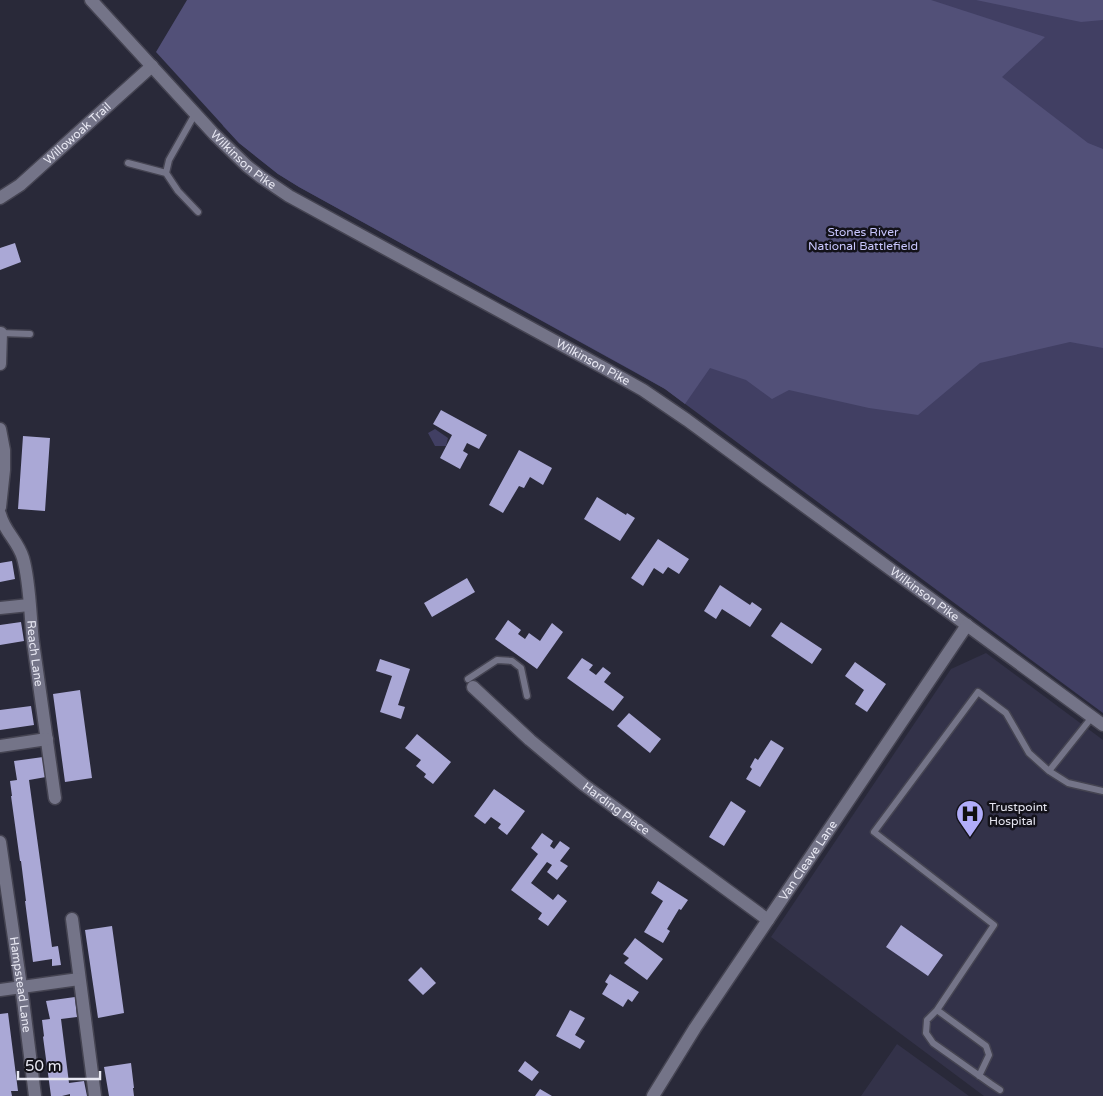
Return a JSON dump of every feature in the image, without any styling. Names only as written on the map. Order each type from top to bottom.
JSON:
[{"type":"street","name":"Wilkinson Pike","points":[[92,0],[195,114],[233,153],[275,187],[643,390],[738,457],[1103,725]]},
{"type":"street","name":"Willowoak Trail","points":[[0,198],[20,185],[152,66]]},
{"type":"street","points":[[0,364],[1,333]]},
{"type":"street","points":[[0,429],[4,450],[0,507]]},
{"type":"street","name":"Reach Lane","points":[[0,514],[2,521],[23,556],[26,569],[29,605],[55,798]]},
{"type":"street","points":[[0,608],[29,605]]},
{"type":"street","name":"Van Cleave Lane","points":[[653,1096],[695,1028],[967,625]]},
{"type":"street","name":"Harding Place","points":[[471,683],[530,740],[584,785],[768,920]]},
{"type":"street","points":[[0,746],[47,739]]},
{"type":"street","name":"Hampstead Lane","points":[[0,848],[35,1096]]},
{"type":"street","points":[[72,919],[95,1096]]},
{"type":"street","points":[[0,990],[79,979]]},
{"type":"lane","points":[[166,173],[169,160],[195,114]]},
{"type":"lane","points":[[128,163],[166,173],[178,191],[198,212]]},
{"type":"lane","points":[[1,333],[30,334]]},
{"type":"lane","points":[[471,683],[497,660],[512,661],[521,668],[528,696]]},
{"type":"lane","points":[[1000,1090],[933,1043],[926,1033],[927,1020],[937,1010],[994,925],[874,832],[978,692],[1006,713],[1029,753],[1050,771],[1068,783],[1103,791]]},
{"type":"lane","points":[[1050,771],[1092,717]]},
{"type":"lane","points":[[937,1010],[986,1046],[989,1055],[979,1076]]},
{"type":"shaded area","name":"Trustpoint Hospital","points":[[986,653],[1103,740],[1103,1096],[984,1096],[771,937],[951,669]]},
{"type":"shaded area","points":[[897,1044],[969,1096],[861,1096]]},
{"type":"green space","name":"Stones River National Battlefield","points":[[187,0],[931,0],[1045,37],[1002,77],[1088,143],[1103,149],[1103,348],[1070,342],[980,363],[918,415],[869,408],[789,390],[772,399],[746,380],[710,368],[685,404],[665,389],[635,372],[299,187],[278,174],[239,143],[156,52]]},
{"type":"green space","name":"Stones River National Battlefield","points":[[190,0],[1103,0],[1103,713],[665,389],[278,174],[239,143],[223,126]]},
{"type":"green space","points":[[976,0],[1103,0],[1103,20],[1081,22]]},
{"type":"green space","points":[[435,429],[448,438],[446,446],[435,446],[428,433]]},
{"type":"building","points":[[15,243],[21,262],[0,270],[0,248]]},
{"type":"building","points":[[441,410],[487,435],[479,449],[467,443],[463,451],[468,454],[460,469],[440,458],[452,435],[433,424]]},
{"type":"building","points":[[23,436],[50,438],[45,511],[18,509]]},
{"type":"building","points":[[519,450],[552,468],[543,485],[530,477],[524,488],[519,486],[503,513],[489,505]]},
{"type":"building","points":[[597,497],[626,515],[627,513],[635,518],[620,541],[584,519]]},
{"type":"building","points":[[658,539],[689,559],[679,574],[668,567],[663,574],[654,568],[643,586],[631,578]]},
{"type":"building","points":[[12,561],[15,579],[0,582],[0,563]]},
{"type":"building","points":[[467,578],[475,592],[432,617],[424,603]]},
{"type":"building","points":[[720,585],[750,605],[752,602],[762,609],[750,627],[722,609],[716,619],[704,611]]},
{"type":"building","points":[[508,620],[521,630],[518,634],[525,639],[529,633],[540,641],[552,623],[563,632],[537,669],[495,639]]},
{"type":"building","points":[[21,622],[24,641],[0,645],[0,625]]},
{"type":"building","points":[[781,622],[822,649],[812,664],[771,636]]},
{"type":"building","points":[[582,658],[593,665],[589,670],[596,675],[603,667],[611,673],[604,682],[624,697],[613,711],[567,678]]},
{"type":"building","points":[[380,659],[410,669],[398,705],[405,707],[401,719],[380,712],[392,676],[376,671]]},
{"type":"building","points":[[855,662],[886,684],[867,712],[855,704],[864,690],[845,676]]},
{"type":"building","points":[[80,690],[92,778],[65,782],[53,694]]},
{"type":"building","points":[[31,706],[34,725],[0,730],[0,710]]},
{"type":"building","points":[[629,713],[661,739],[650,753],[617,726]]},
{"type":"building","points":[[417,734],[451,762],[433,784],[424,777],[426,774],[416,766],[421,760],[405,748]]},
{"type":"building","points":[[771,740],[784,748],[760,787],[746,779],[752,769],[750,767],[755,758],[758,760]]},
{"type":"building","points":[[43,757],[46,777],[29,780],[52,947],[58,946],[61,965],[52,966],[52,959],[33,962],[10,781],[17,780],[14,761]]},
{"type":"building","points":[[494,789],[525,811],[507,835],[498,828],[501,824],[491,817],[485,824],[474,816]]},
{"type":"building","points":[[731,801],[746,811],[724,846],[709,837]]},
{"type":"building","points":[[542,833],[553,841],[550,846],[554,849],[560,841],[570,848],[560,861],[568,866],[557,880],[547,872],[552,865],[547,862],[531,883],[553,900],[558,894],[567,901],[548,926],[538,919],[542,913],[511,890],[538,854],[531,848]]},
{"type":"building","points":[[658,881],[688,900],[681,910],[679,909],[667,929],[670,931],[663,943],[644,932],[663,901],[651,893]]},
{"type":"building","points":[[901,925],[943,955],[928,976],[886,947]]},
{"type":"building","points":[[112,926],[124,1013],[98,1018],[85,930]]},
{"type":"building","points":[[635,938],[663,959],[647,980],[624,963],[629,958],[623,954]]},
{"type":"building","points":[[421,967],[436,983],[423,995],[408,980]]},
{"type":"building","points":[[610,974],[639,992],[632,1002],[628,999],[623,1007],[602,994],[608,984],[605,982]]},
{"type":"building","points":[[75,997],[77,1017],[61,1019],[69,1083],[84,1081],[87,1096],[70,1096],[70,1094],[51,1096],[42,1020],[50,1019],[46,1001]]},
{"type":"building","points":[[570,1010],[585,1018],[575,1035],[585,1041],[580,1049],[556,1036]]},
{"type":"building","points":[[8,1013],[18,1091],[11,1091],[12,1096],[0,1096],[0,1014]]},
{"type":"building","points":[[525,1061],[539,1072],[532,1081],[518,1071]]},
{"type":"building","points":[[131,1063],[134,1096],[109,1096],[104,1067]]},
{"type":"building","points":[[540,1089],[552,1096],[535,1096]]},
{"type":"place","name":"Trustpoint Hospital","points":[[970,838]]}]
